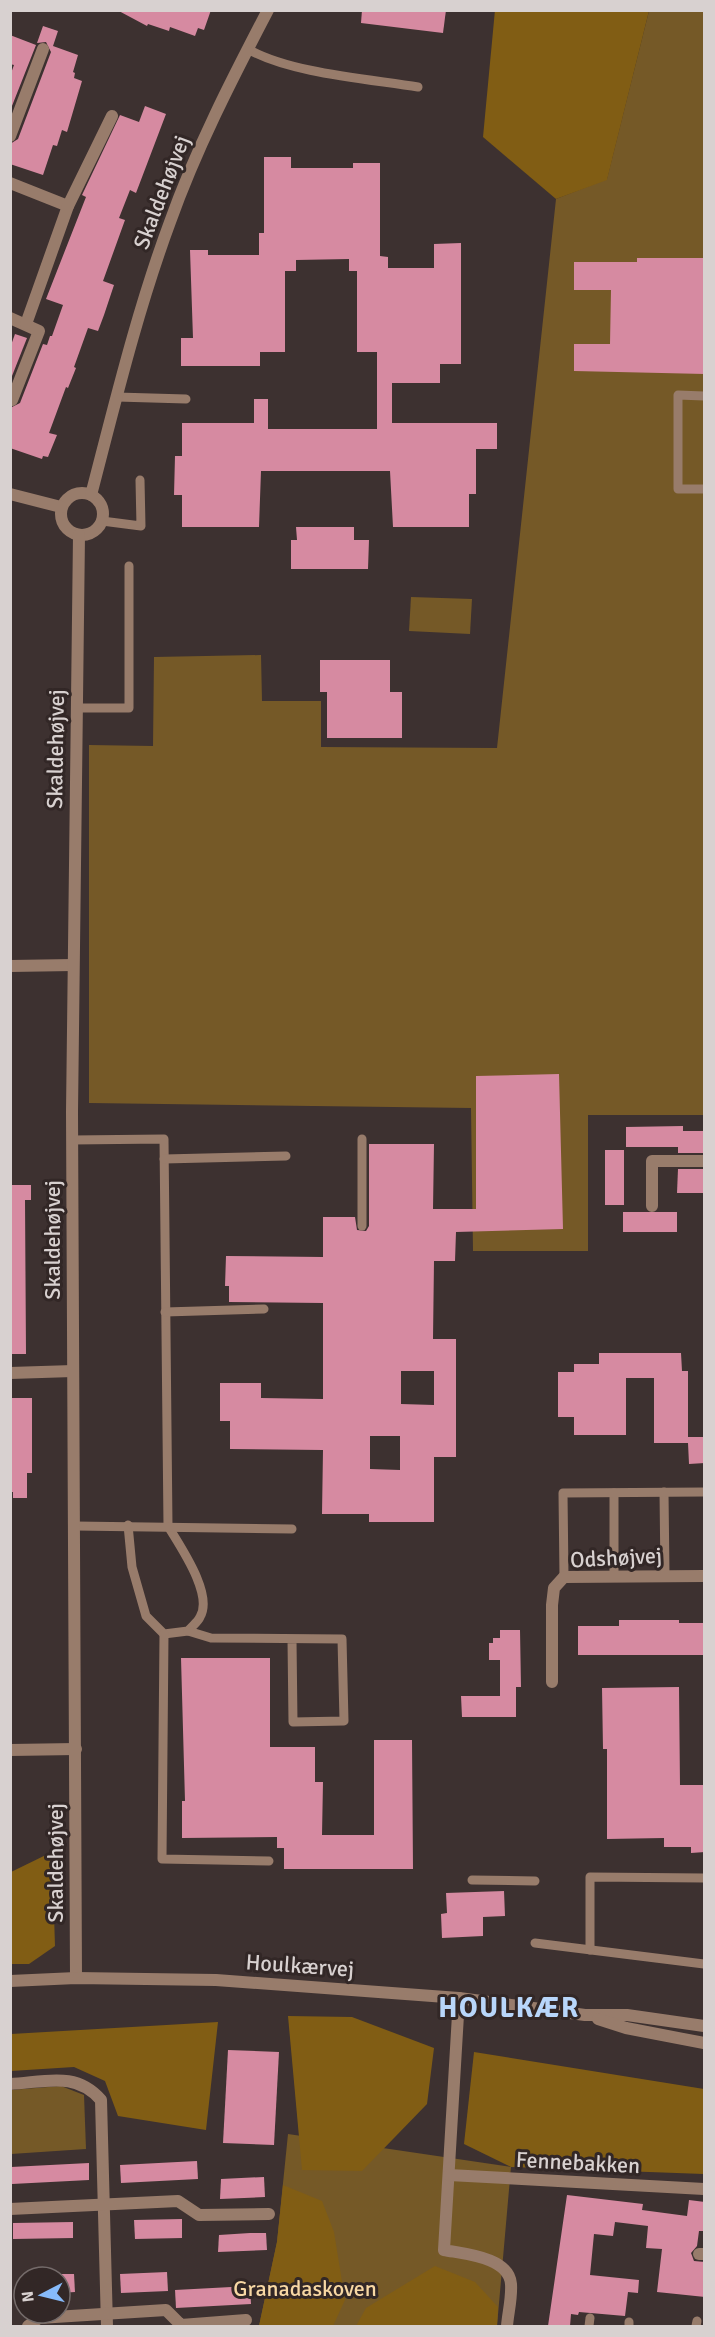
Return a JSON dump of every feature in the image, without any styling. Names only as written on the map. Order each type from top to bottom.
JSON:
[{"type":"street","name":"Skaldehøjvej","points":[[91,495],[142,304],[170,220],[210,126],[268,10]]},
{"type":"street","points":[[10,136],[43,49]]},
{"type":"street","points":[[26,324],[68,206],[112,116]]},
{"type":"street","points":[[10,183],[68,206]]},
{"type":"street","points":[[10,318],[39,331],[12,400]]},
{"type":"street","points":[[10,494],[61,507]]},
{"type":"street","points":[[73,495],[91,495],[101,504],[102,521],[93,532],[79,535],[63,524],[61,507],[73,495]]},
{"type":"street","name":"Skaldehøjvej","points":[[76,1978],[72,1140],[79,535]]},
{"type":"street","points":[[10,966],[73,965]]},
{"type":"street","points":[[652,1206],[651,1161],[705,1161]]},
{"type":"street","points":[[10,1373],[74,1371]]},
{"type":"street","name":"Odshøjvej","points":[[552,1682],[552,1605],[554,1588],[564,1577],[705,1576]]},
{"type":"street","points":[[10,1750],[76,1749]]},
{"type":"street","name":"Houlkærvej","points":[[10,1981],[76,1978],[216,1980],[459,1998],[585,2014],[627,2015],[705,2026]]},
{"type":"street","points":[[459,1998],[444,2250],[482,2257],[501,2268],[511,2282],[507,2326]]},
{"type":"street","name":"Houlkærvej","points":[[585,2014],[626,2028],[705,2043]]},
{"type":"street","points":[[10,2084],[72,2081],[89,2087],[101,2100],[107,2321]]},
{"type":"street","name":"Fennebakken","points":[[449,2175],[705,2189]]},
{"type":"street","points":[[10,2209],[178,2201],[199,2215],[269,2214]]},
{"type":"street","points":[[28,2326],[39,2318],[107,2321],[166,2310],[181,2325],[246,2320]]},
{"type":"lane","points":[[248,49],[265,59],[290,65],[418,87]]},
{"type":"lane","points":[[705,396],[678,395],[678,489],[705,489]]},
{"type":"lane","points":[[117,397],[186,399]]},
{"type":"lane","points":[[102,521],[141,526],[140,480]]},
{"type":"lane","points":[[76,708],[129,708],[129,566]]},
{"type":"lane","points":[[72,1140],[164,1138],[168,1526],[197,1576],[202,1599],[202,1615],[188,1631]]},
{"type":"lane","points":[[362,1139],[362,1226]]},
{"type":"lane","points":[[164,1159],[286,1156]]},
{"type":"lane","points":[[165,1312],[264,1309]]},
{"type":"lane","points":[[664,1492],[665,1575]]},
{"type":"lane","points":[[564,1577],[564,1493],[705,1492]]},
{"type":"lane","points":[[614,1493],[614,1576]]},
{"type":"lane","points":[[128,1525],[132,1566],[146,1616],[164,1634],[162,1859],[269,1861]]},
{"type":"lane","points":[[75,1526],[292,1528]]},
{"type":"lane","points":[[164,1634],[188,1631],[212,1638],[342,1640],[344,1721],[293,1722],[292,1640]]},
{"type":"lane","points":[[590,1950],[590,1877],[705,1878]]},
{"type":"lane","points":[[472,1880],[535,1881]]},
{"type":"lane","points":[[535,1943],[705,1964]]},
{"type":"green space","points":[[495,10],[649,11],[607,180],[556,199],[483,137]]},
{"type":"green space","points":[[649,11],[704,11],[704,1115],[588,1115],[588,1251],[473,1251],[471,1108],[89,1103],[89,745],[153,746],[154,657],[261,655],[262,701],[321,701],[321,747],[497,748],[556,199],[607,179]]},
{"type":"green space","points":[[411,597],[472,599],[470,634],[409,631]]},
{"type":"green space","points":[[52,1852],[55,1946],[29,1964],[11,1964],[11,1872]]},
{"type":"green space","points":[[288,2016],[352,2017],[434,2048],[427,2104],[362,2171],[302,2170]]},
{"type":"green space","points":[[218,2022],[206,2130],[118,2116],[105,2081],[74,2067],[11,2071],[11,2034]]},
{"type":"green space","points":[[474,2052],[704,2089],[704,2174],[511,2167],[464,2144]]},
{"type":"green space","points":[[61,2086],[84,2095],[86,2149],[11,2154],[11,2090]]},
{"type":"green space","points":[[288,2134],[511,2167],[497,2326],[259,2326],[277,2242]]},
{"type":"green space","name":"Granadaskoven","points":[[283,2185],[322,2201],[334,2232],[345,2300],[333,2326],[259,2326],[277,2242]]},
{"type":"green space","name":"Granadaskoven","points":[[435,2266],[475,2282],[498,2307],[497,2326],[356,2326],[366,2308]]},
{"type":"building","points":[[117,10],[211,10],[204,30],[198,28],[195,36],[170,27],[169,31],[148,24],[147,26]]},
{"type":"building","points":[[362,10],[446,10],[443,33],[361,23]]},
{"type":"building","points":[[43,26],[58,31],[53,46],[78,55],[73,72],[75,73],[74,78],[82,81],[67,132],[62,130],[57,146],[53,145],[43,175],[10,164],[10,144],[18,139],[51,52],[46,42],[37,43]]},
{"type":"building","points":[[10,35],[36,45],[10,111],[10,76],[14,65],[10,64]]},
{"type":"building","points":[[145,106],[166,114],[136,193],[130,190],[119,218],[125,220],[103,281],[114,285],[104,315],[98,331],[88,328],[74,367],[76,368],[68,388],[66,387],[49,433],[57,435],[48,457],[43,456],[42,459],[10,448],[10,408],[20,403],[43,344],[47,345],[52,336],[63,305],[46,299],[86,197],[82,195],[120,115],[139,122]]},
{"type":"building","points":[[264,157],[291,157],[291,168],[353,168],[353,163],[380,163],[380,256],[388,257],[388,268],[434,268],[434,244],[461,243],[461,364],[440,364],[440,383],[392,383],[392,423],[497,423],[497,449],[476,449],[476,494],[469,494],[469,527],[393,527],[390,471],[261,471],[259,527],[182,527],[182,495],[174,495],[175,456],[182,456],[182,423],[254,423],[254,399],[268,399],[268,429],[377,429],[377,352],[357,352],[357,271],[349,271],[349,259],[296,260],[296,271],[285,271],[285,352],[260,352],[260,366],[181,366],[181,338],[193,338],[190,250],[208,250],[208,255],[259,255],[259,233],[264,233]]},
{"type":"building","points":[[637,258],[705,258],[705,374],[574,371],[574,344],[610,344],[611,290],[574,290],[574,262],[637,262]]},
{"type":"building","points":[[15,334],[27,338],[10,381],[10,348]]},
{"type":"building","points":[[296,527],[354,527],[354,540],[369,540],[368,569],[291,569],[291,540],[297,540]]},
{"type":"building","points":[[320,660],[390,660],[390,692],[402,692],[402,738],[327,738],[327,692],[320,692]]},
{"type":"building","points":[[559,1074],[563,1229],[456,1232],[455,1261],[434,1261],[433,1339],[456,1339],[456,1457],[434,1457],[434,1522],[369,1522],[369,1514],[322,1514],[323,1450],[230,1449],[230,1421],[220,1421],[220,1383],[261,1383],[261,1398],[323,1399],[323,1303],[229,1302],[229,1286],[225,1286],[226,1256],[323,1257],[323,1217],[355,1217],[357,1230],[366,1231],[369,1226],[369,1144],[434,1144],[433,1209],[476,1209],[476,1076]],"holes":[[[401,1371],[434,1371],[434,1405],[401,1404]],[[370,1436],[400,1436],[400,1470],[370,1469]]]},
{"type":"building","points":[[683,1126],[683,1131],[705,1131],[705,1153],[678,1153],[678,1147],[626,1147],[626,1127]]},
{"type":"building","points":[[605,1150],[624,1150],[624,1205],[605,1205]]},
{"type":"building","points":[[678,1169],[705,1169],[705,1193],[677,1193]]},
{"type":"building","points":[[10,1185],[31,1185],[31,1200],[25,1200],[26,1354],[10,1354]]},
{"type":"building","points":[[623,1212],[677,1212],[677,1232],[623,1232]]},
{"type":"building","points":[[599,1353],[681,1353],[682,1371],[688,1371],[688,1437],[705,1437],[705,1463],[689,1464],[688,1443],[654,1443],[654,1378],[626,1378],[626,1435],[574,1435],[574,1417],[558,1417],[558,1372],[574,1372],[574,1364],[599,1364]]},
{"type":"building","points":[[10,1398],[32,1398],[32,1473],[27,1473],[27,1498],[13,1498],[13,1492],[10,1492]]},
{"type":"building","points":[[619,1620],[679,1620],[679,1623],[705,1623],[705,1655],[578,1655],[578,1626],[619,1626]]},
{"type":"building","points":[[500,1630],[520,1630],[521,1687],[516,1687],[516,1717],[462,1717],[461,1696],[500,1696],[500,1660],[489,1660],[489,1643],[493,1643],[493,1638],[500,1638]]},
{"type":"building","points":[[181,1658],[270,1658],[270,1747],[315,1747],[315,1782],[323,1782],[322,1835],[374,1835],[374,1740],[412,1740],[413,1869],[284,1869],[284,1848],[277,1848],[277,1837],[182,1838],[182,1801],[185,1801]]},
{"type":"building","points":[[679,1687],[680,1785],[705,1785],[705,1852],[691,1853],[691,1847],[664,1847],[664,1838],[607,1839],[607,1749],[603,1749],[602,1688]]},
{"type":"building","points":[[504,1891],[505,1916],[483,1917],[483,1936],[442,1938],[441,1914],[447,1913],[446,1893]]},
{"type":"building","points":[[228,2050],[279,2052],[274,2145],[223,2143]]},
{"type":"building","points":[[197,2161],[198,2179],[121,2183],[120,2165]]},
{"type":"building","points":[[89,2163],[89,2180],[12,2184],[11,2167]]},
{"type":"building","points":[[264,2177],[265,2197],[220,2199],[221,2179]]},
{"type":"building","points":[[567,2195],[643,2204],[642,2210],[687,2216],[689,2200],[705,2202],[705,2231],[699,2231],[697,2246],[691,2253],[694,2261],[705,2262],[705,2297],[657,2292],[662,2249],[646,2248],[648,2226],[615,2222],[613,2236],[594,2234],[590,2275],[639,2280],[638,2293],[628,2292],[625,2316],[579,2312],[578,2315],[571,2314],[570,2326],[548,2326]]},
{"type":"building","points":[[182,2219],[182,2238],[135,2239],[134,2220]]},
{"type":"building","points":[[73,2222],[73,2238],[13,2239],[13,2223]]},
{"type":"building","points":[[266,2233],[267,2250],[218,2252],[219,2235]]},
{"type":"building","points":[[167,2272],[168,2291],[121,2293],[120,2274]]},
{"type":"building","points":[[72,2274],[74,2274],[75,2292],[72,2292]]},
{"type":"building","points":[[250,2286],[251,2304],[176,2308],[175,2290]]},
{"type":"district","name":"HOULKÆR","points":[[509,2007]]}]
